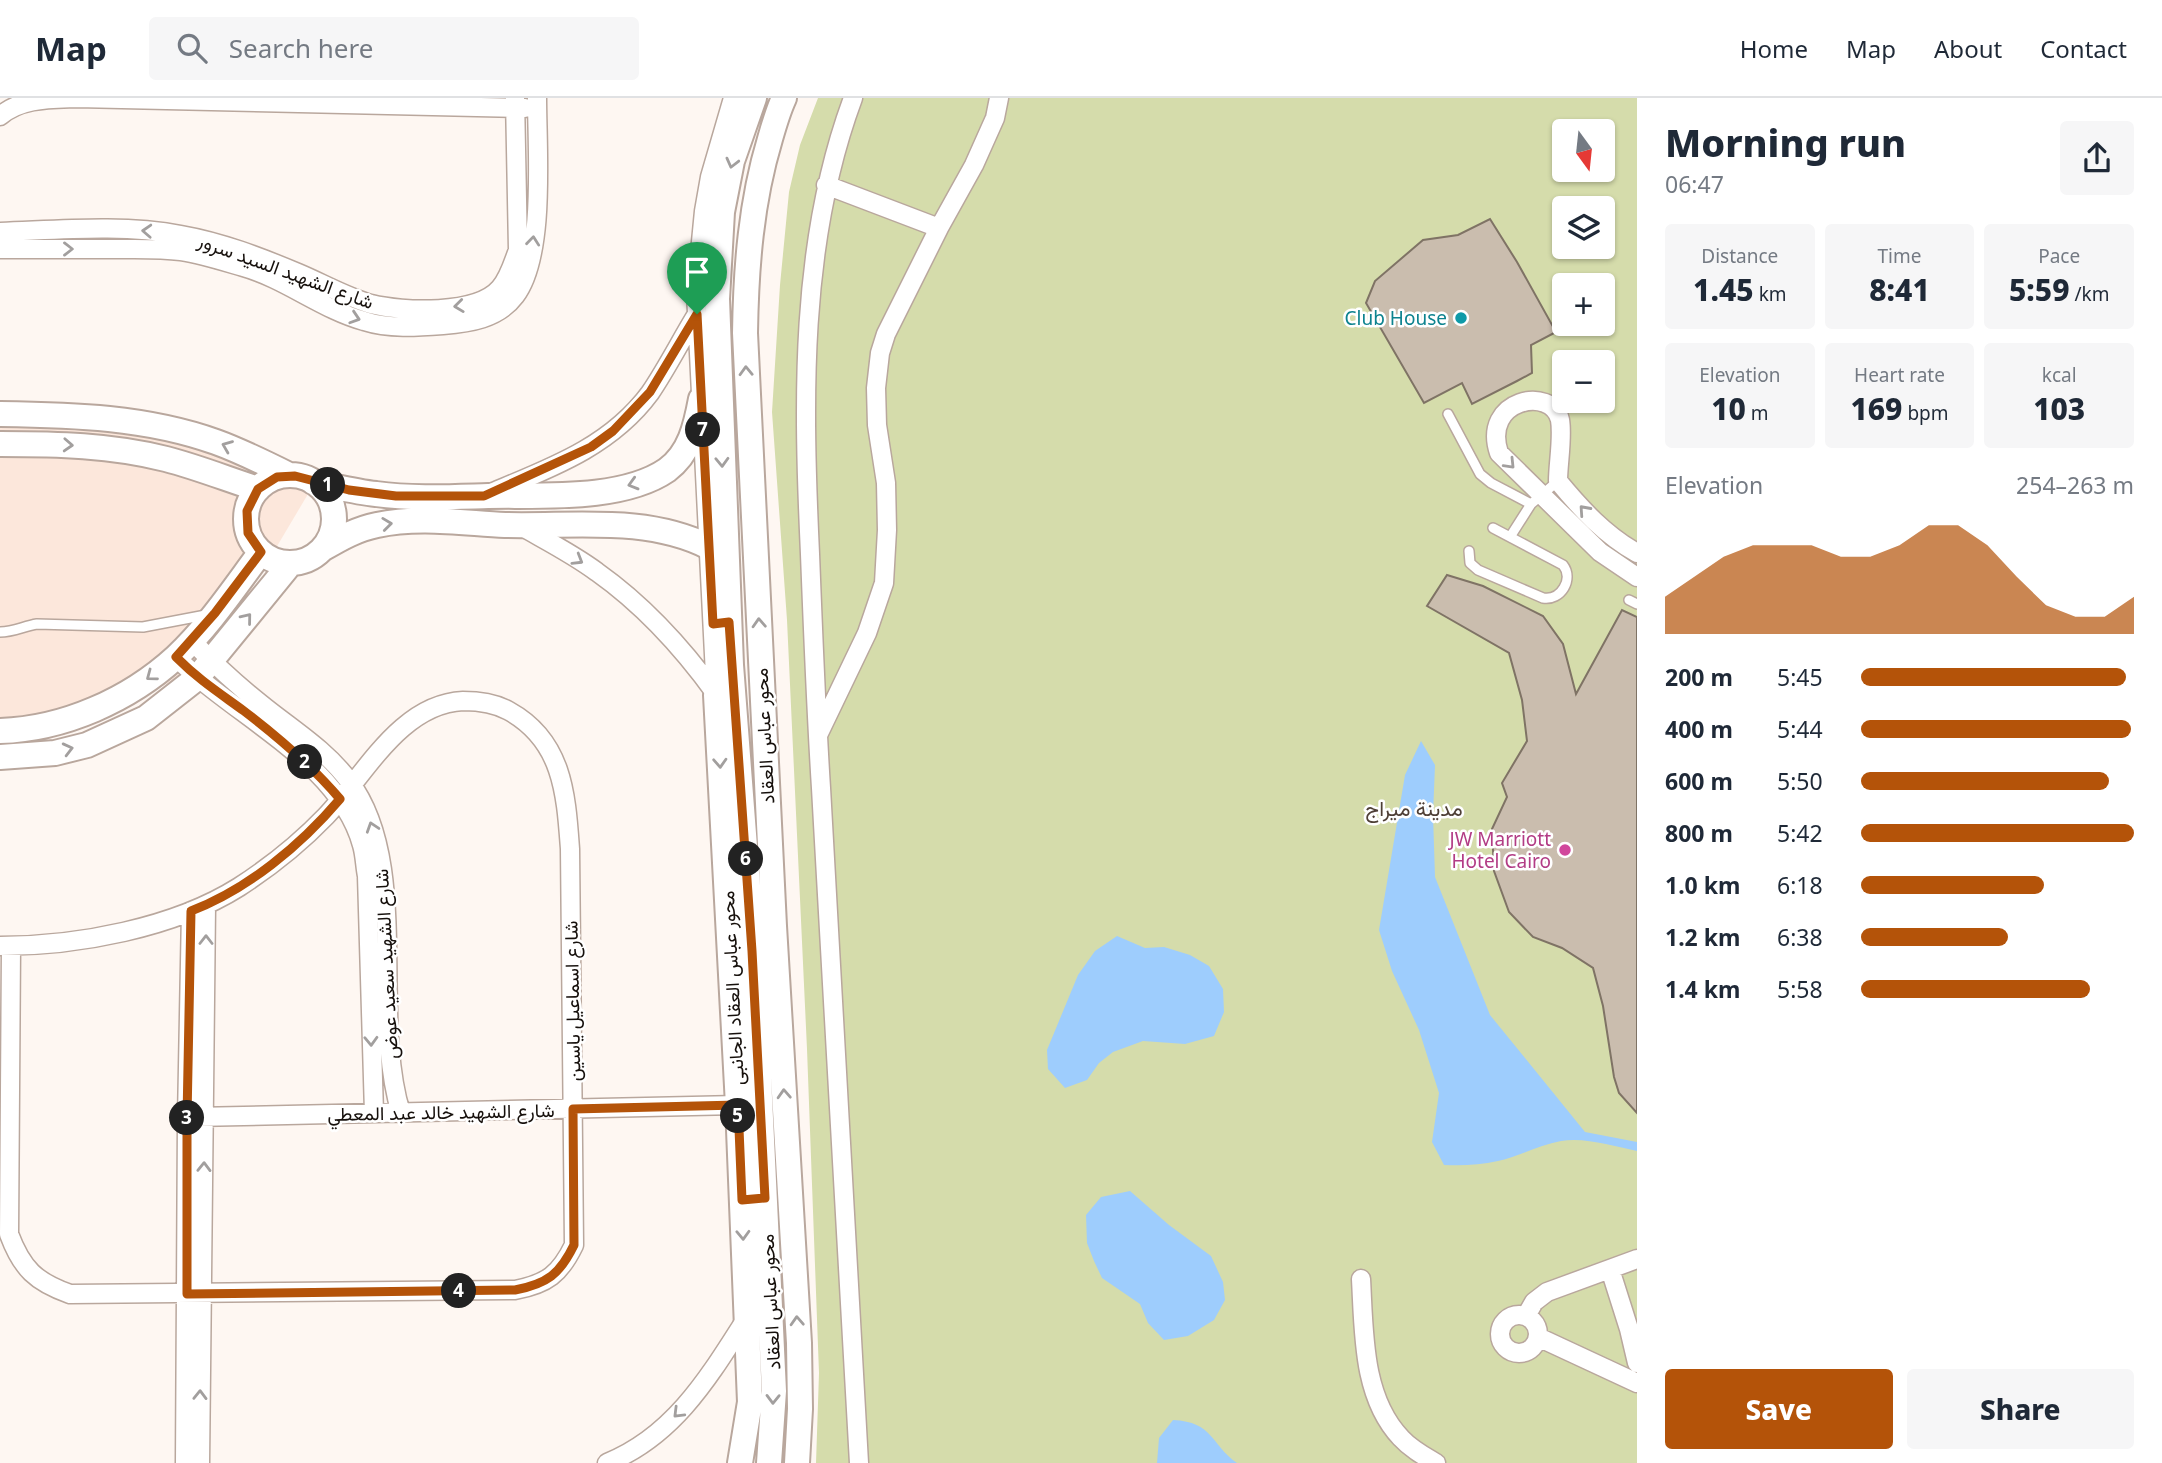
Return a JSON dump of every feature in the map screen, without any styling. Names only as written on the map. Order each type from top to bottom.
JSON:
[{"type":"street","name":"محور عباس العقاد الجانبى","points":[[733,98],[718,143],[704,211],[697,314],[710,399],[709,547],[721,623],[716,695],[738,1105],[753,1199],[746,1319],[750,1402],[740,1463]]},
{"type":"street","name":"محور عباس العقاد","points":[[754,98],[732,161],[722,212],[710,399],[721,623],[762,924],[777,980],[799,1343],[800,1423],[797,1463]]},
{"type":"street","name":"محور عباس العقاد","points":[[769,1463],[774,1391],[753,1199],[755,994],[762,924],[746,373],[746,276],[751,224],[762,164],[784,98]]},
{"type":"street","points":[[853,98],[826,185],[807,325],[805,403],[818,736],[859,1463]]},
{"type":"street","points":[[818,736],[867,633],[884,583],[886,483],[876,400],[880,353],[886,334],[974,165],[995,118],[999,98]]},
{"type":"street","points":[[0,116],[20,101],[43,99],[515,103],[540,101]]},
{"type":"street","name":"شارع الشهيد السيد سرور","points":[[0,232],[138,230],[246,267],[280,281],[338,313],[366,322],[386,326],[420,327],[467,323],[494,314],[514,298],[526,275],[533,250],[537,204],[540,101]]},
{"type":"street","name":"شارع الشهيد السيد سرور","points":[[0,249],[182,243],[265,260],[371,304],[413,309],[463,306],[482,301],[499,289],[518,250],[515,103]]},
{"type":"street","points":[[826,185],[939,228]]},
{"type":"street","points":[[484,496],[591,447],[613,431],[650,392],[697,314]]},
{"type":"street","points":[[0,414],[80,416],[153,425],[215,441],[301,478],[361,492],[396,496],[484,496],[563,494],[613,489],[641,482],[667,469],[687,449],[710,399]]},
{"type":"street","points":[[1637,553],[1597,525],[1558,481],[1560,420],[1555,411],[1547,404],[1537,401],[1527,401],[1507,410],[1499,418],[1495,429],[1499,453],[1537,499],[1600,552],[1637,577]]},
{"type":"street","points":[[0,444],[64,444],[133,452],[200,469],[258,489]]},
{"type":"street","points":[[324,548],[330,537],[334,512],[330,500],[301,478],[267,482],[258,489],[251,499],[246,522],[248,533],[261,552],[281,562],[303,561],[357,529],[406,521],[617,525],[673,533],[709,547]]},
{"type":"street","points":[[519,525],[596,571],[630,597],[662,627],[716,695]]},
{"type":"street","points":[[0,731],[56,722],[105,705],[149,678],[184,648],[215,613],[261,552]]},
{"type":"street","points":[[0,757],[55,753],[107,737],[146,718],[204,670],[291,563]]},
{"type":"street","name":"شارع الشهيد سعيد عوض","points":[[184,648],[242,710],[320,775],[340,799],[362,844],[367,876],[374,1113]]},
{"type":"street","name":"شارع الشهيد سعيد عوض","points":[[204,670],[326,754],[352,784],[368,814],[378,846],[383,878],[390,1053],[401,1113]]},
{"type":"street","name":"شارع اسماعيل ياسين","points":[[476,701],[501,707],[523,719],[542,737],[555,759],[566,802],[570,849],[574,1245],[565,1263],[552,1277],[534,1286],[515,1290],[70,1294],[49,1286],[31,1273],[17,1255],[9,1234],[5,946],[72,941],[132,929],[198,908],[269,866],[298,843],[340,799],[405,724],[427,710],[451,702],[476,701]]},
{"type":"street","points":[[185,1463],[194,1294],[198,908]]},
{"type":"street","points":[[755,994],[762,990],[768,978],[777,980]]},
{"type":"street","name":"شارع الشهيد خالد عبد المعطي","points":[[196,1117],[738,1105]]},
{"type":"street","points":[[1526,1315],[1534,1302],[1547,1293],[1637,1259]]},
{"type":"street","points":[[1610,1269],[1637,1363]]},
{"type":"street","points":[[1361,1279],[1366,1352],[1375,1392],[1386,1417],[1400,1438],[1436,1463]]},
{"type":"street","points":[[194,1294],[200,1463]]},
{"type":"street","points":[[1519,1314],[1526,1315],[1536,1324],[1538,1337],[1531,1349],[1512,1352],[1502,1343],[1500,1330],[1507,1319],[1519,1314]]},
{"type":"street","points":[[607,1463],[650,1438],[678,1414],[701,1388],[746,1319]]},
{"type":"street","points":[[1538,1337],[1637,1383]]},
{"type":"lane","points":[[1448,414],[1480,474],[1491,483],[1537,499]]},
{"type":"lane","points":[[1510,537],[1537,499],[1558,481]]},
{"type":"lane","points":[[1469,551],[1470,563],[1478,570],[1542,598],[1549,599],[1559,594],[1567,580],[1567,569],[1563,565],[1493,528]]},
{"type":"lane","points":[[0,632],[13,632],[23,626],[37,624],[144,626],[215,613]]},
{"type":"shaded area","points":[[0,423],[132,430],[189,445],[256,469],[308,494],[238,612],[179,677],[102,719],[43,741],[0,744]]},
{"type":"green space","points":[[818,98],[1637,98],[1637,1463],[816,1463],[819,1373],[807,1049],[787,620],[772,412],[789,192],[800,145]]},
{"type":"water","points":[[1421,741],[1435,765],[1435,877],[1490,1015],[1585,1132],[1637,1142],[1637,1151],[1570,1140],[1491,1162],[1444,1165],[1432,1142],[1439,1093],[1419,1030],[1392,971],[1379,930],[1405,775]]},
{"type":"water","points":[[1117,936],[1145,948],[1164,947],[1190,955],[1209,966],[1223,989],[1224,1012],[1214,1036],[1185,1044],[1143,1041],[1113,1052],[1099,1063],[1087,1080],[1065,1088],[1048,1069],[1047,1050],[1078,975],[1095,951]]},
{"type":"water","points":[[1130,1191],[1169,1225],[1211,1256],[1223,1282],[1225,1300],[1214,1320],[1188,1336],[1164,1340],[1148,1323],[1140,1304],[1102,1278],[1094,1261],[1087,1243],[1086,1215],[1101,1197]]},
{"type":"water","points":[[1173,1420],[1204,1429],[1237,1463],[1157,1463],[1159,1438]]},
{"type":"building","name":"Club House","points":[[1490,219],[1552,325],[1552,334],[1531,345],[1532,373],[1472,404],[1462,383],[1424,403],[1366,303],[1375,281],[1423,240],[1458,235]]},
{"type":"building","name":"JW Marriott Hotel Cairo","points":[[1447,575],[1483,586],[1543,616],[1563,644],[1576,694],[1622,610],[1637,617],[1637,1113],[1619,1093],[1614,1077],[1603,1006],[1593,968],[1562,948],[1533,937],[1509,912],[1494,871],[1492,829],[1507,797],[1502,783],[1527,741],[1522,700],[1509,653],[1427,606]]},
{"type":"place","name":"Club House","points":[[1461,318]]},
{"type":"place","name":"JW Marriott Hotel Cairo","points":[[1565,850]]},
{"type":"district","name":"مدينة ميراج","points":[[1414,809]]},
{"type":"route","points":[[697,314],[713,624],[729,622],[752,951],[765,1198],[742,1200],[738,1105],[573,1109],[574,1245],[565,1263],[552,1277],[534,1286],[515,1290],[187,1294],[191,911],[238,887],[269,866],[298,843],[340,799],[320,775],[242,710],[197,678],[176,657],[215,613],[261,552],[248,533],[246,522],[251,499],[267,482],[289,475],[373,494],[417,497],[484,496],[591,447],[613,431],[634,412],[650,392],[697,314]]}]
